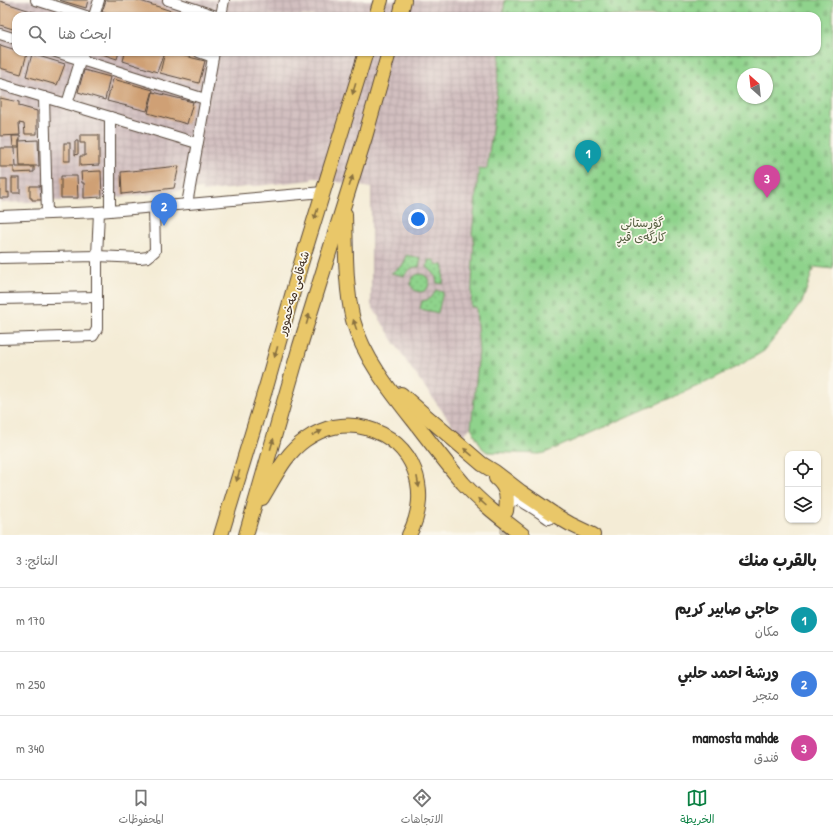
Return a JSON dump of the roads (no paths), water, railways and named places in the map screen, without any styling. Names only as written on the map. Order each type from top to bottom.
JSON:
[{"type":"highway","points":[[377,12],[381,0]]},
{"type":"highway","points":[[401,12],[404,0]]},
{"type":"highway","name":"شەقامی مەخموور","points":[[221,535],[267,384],[300,267],[365,56]]},
{"type":"highway","name":"شەقامی مەخموور","points":[[246,535],[300,346],[365,138],[389,56]]},
{"type":"highway","points":[[345,202],[347,282],[356,328],[366,352],[391,392],[463,483],[493,512],[523,535]]},
{"type":"highway","points":[[371,361],[405,398],[501,482],[506,492],[506,510]]},
{"type":"highway","points":[[251,517],[284,461],[297,446],[312,435],[324,430],[337,426],[349,425],[373,430],[395,442],[404,451],[413,467],[419,484],[420,502],[416,520],[409,535]]},
{"type":"highway","points":[[482,464],[495,472],[538,505],[570,524],[593,535]]},
{"type":"street","points":[[36,0],[74,12]]},
{"type":"street","points":[[95,12],[99,0]]},
{"type":"street","points":[[168,0],[204,12]]},
{"type":"street","points":[[222,12],[224,0]]},
{"type":"street","points":[[0,34],[12,38]]},
{"type":"street","points":[[67,104],[82,56],[206,99]]},
{"type":"street","points":[[187,204],[214,56]]},
{"type":"street","points":[[0,84],[197,143]]},
{"type":"street","points":[[44,97],[47,214]]},
{"type":"street","points":[[110,117],[110,211]]},
{"type":"street","points":[[0,216],[99,212],[323,192]]},
{"type":"street","points":[[0,258],[97,256],[148,257],[155,250],[154,207]]},
{"type":"street","points":[[0,340],[93,336],[97,329],[97,256],[99,212]]},
{"type":"street","points":[[0,299],[97,297]]},
{"type":"street","points":[[506,510],[513,501],[520,500],[553,522],[578,535]]},
{"type":"tunnel","points":[[505,517],[505,535]]},
{"type":"place","name":"حاجی صابیر کریم","points":[[588,173]]},
{"type":"place","name":"mamosta mahde","points":[[767,198]]},
{"type":"place","name":"ورشة احمد حلبي","points":[[164,226]]},
{"type":"park label","name":"گۆڕستانی کارگەی قیڕ","points":[[642,229]]}]
